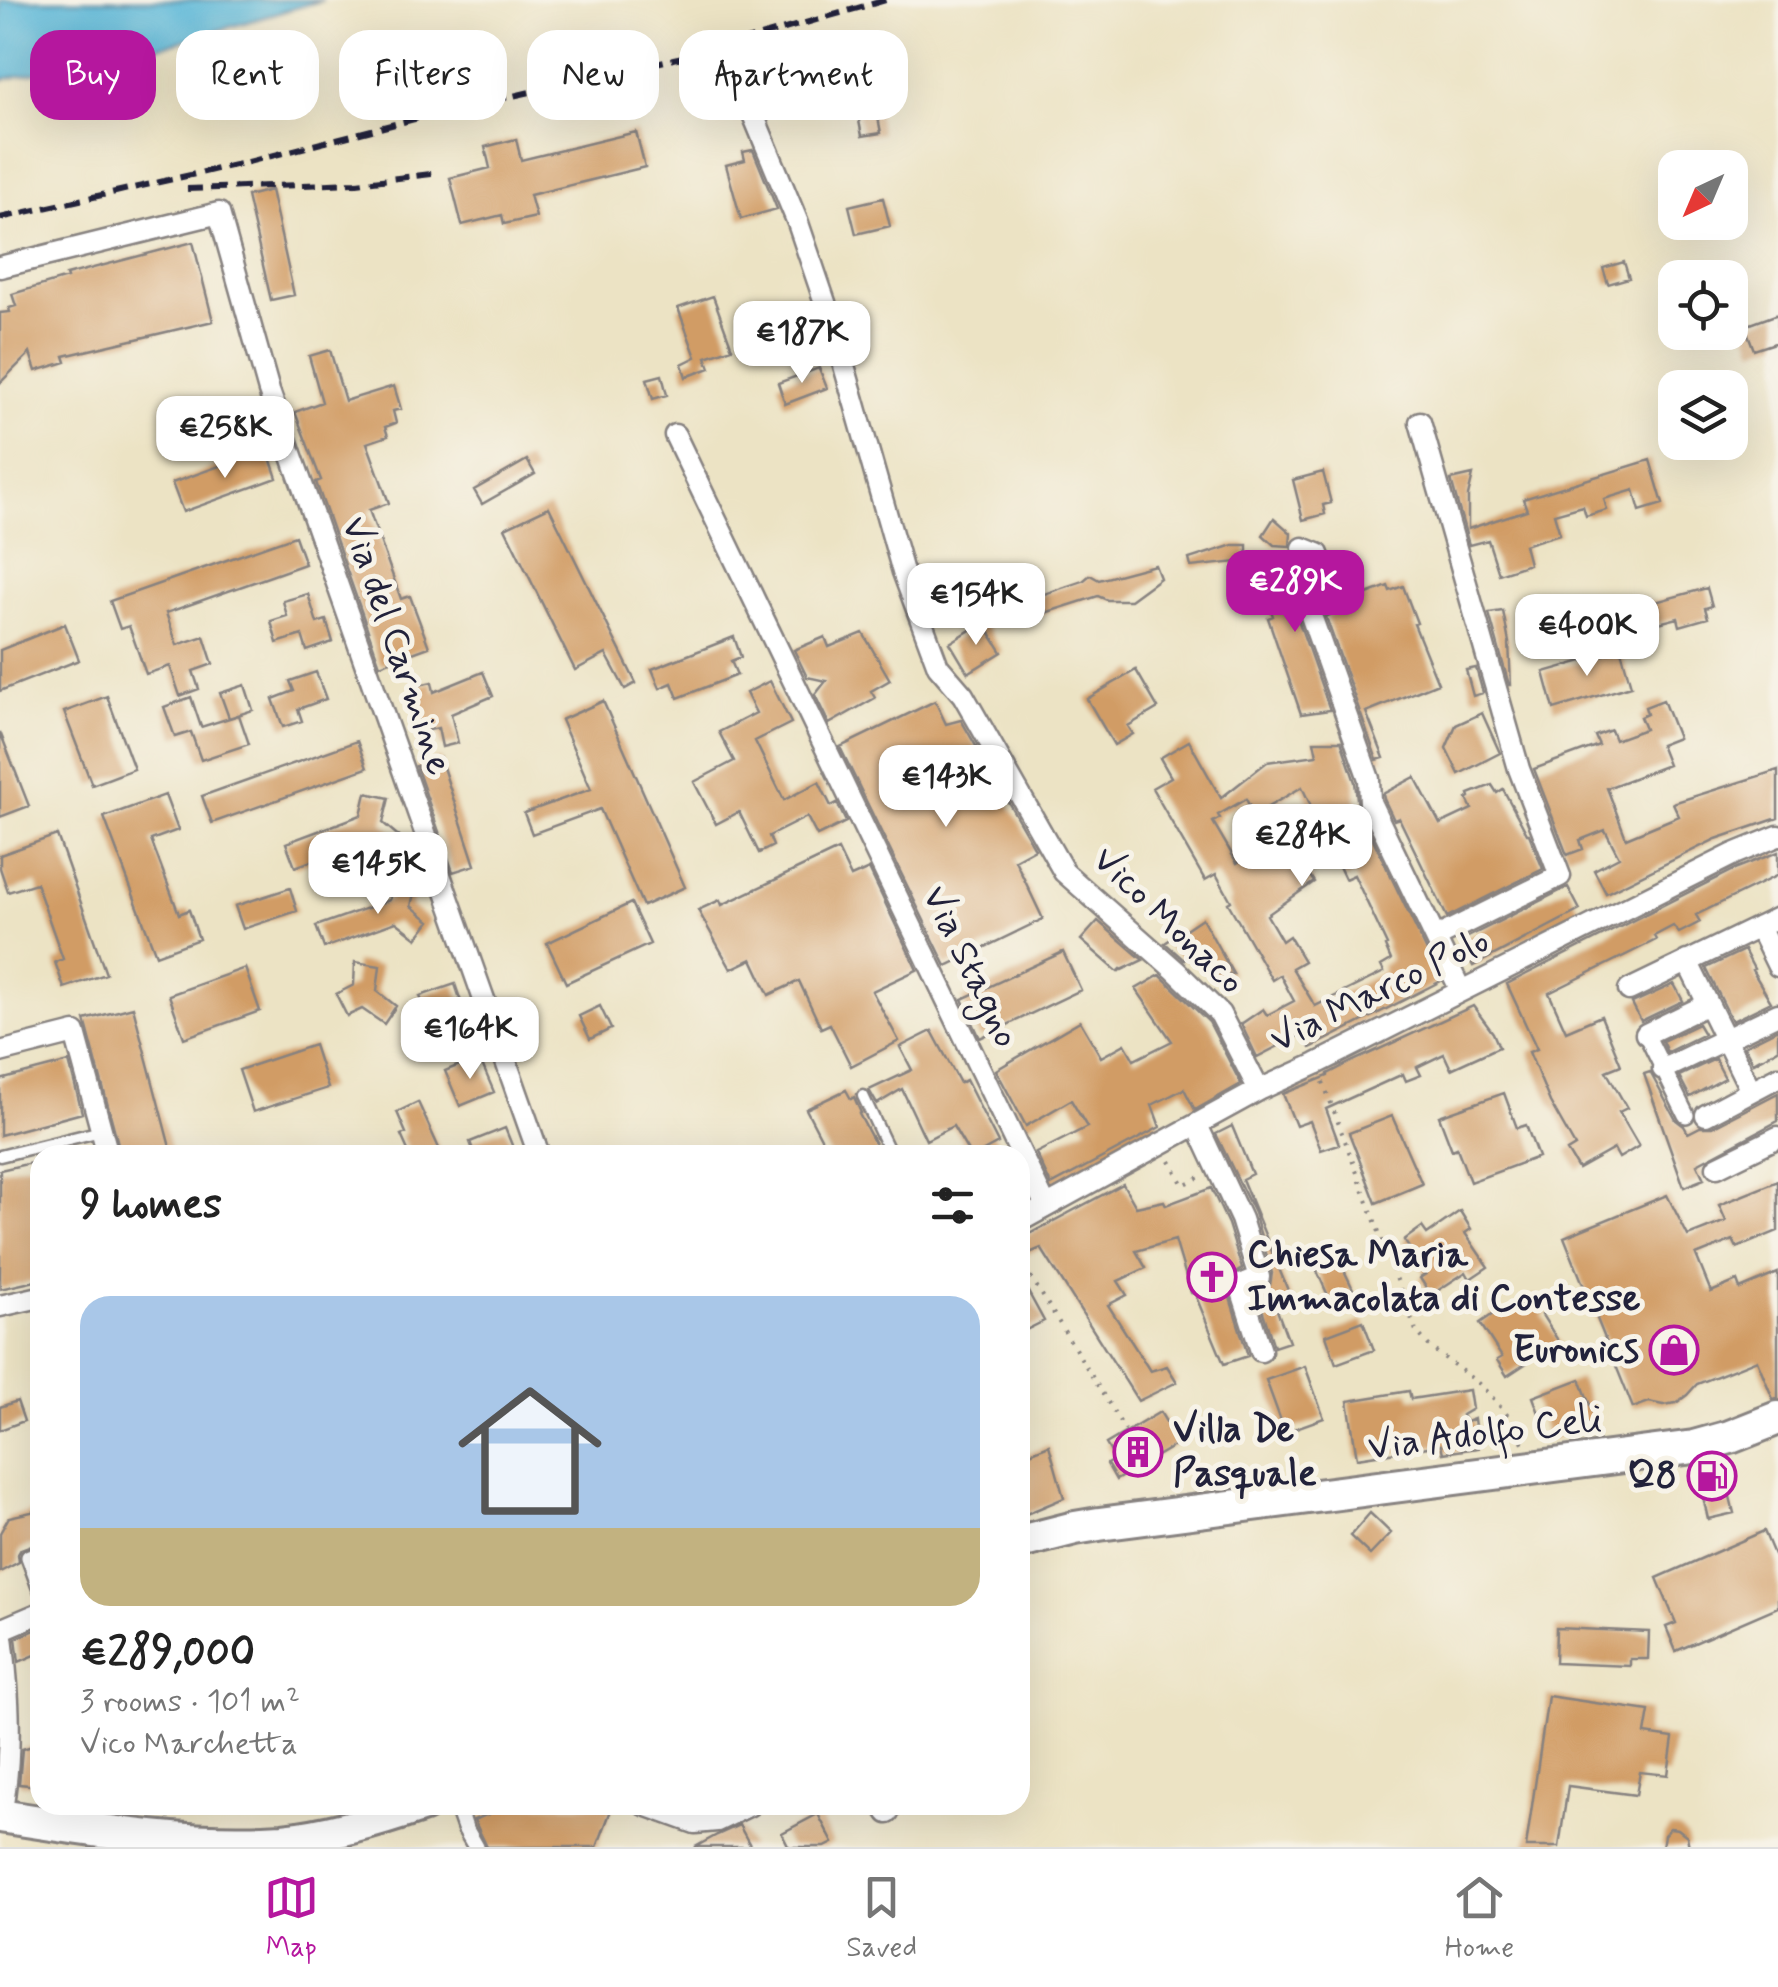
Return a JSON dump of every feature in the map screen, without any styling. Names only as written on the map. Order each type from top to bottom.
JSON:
[{"type":"main road","name":"Via Adolfo Celi","points":[[1030,1540],[1099,1524],[1694,1447],[1778,1418]]},
{"type":"main road","points":[[0,1818],[96,1839],[279,1841],[327,1834],[396,1815]]},
{"type":"street","name":"Vico Monaco","points":[[756,120],[826,304],[903,572],[938,666],[963,695],[1064,872],[1220,1014],[1259,1090]]},
{"type":"street","name":"Via del Carmine","points":[[0,267],[219,213],[269,390],[535,1145]]},
{"type":"street","points":[[1420,422],[1518,769],[1560,876],[1437,937]]},
{"type":"street","name":"Via Stagno","points":[[674,434],[1017,1145]]},
{"type":"street","points":[[1303,548],[1318,554],[1332,598],[1308,610],[1369,779],[1370,802],[1461,991]]},
{"type":"street","name":"Via Marco Polo","points":[[1030,1215],[1259,1090],[1734,854],[1778,836]]},
{"type":"street","points":[[1628,990],[1769,922],[1778,966]]},
{"type":"street","points":[[1688,961],[1751,1091]]},
{"type":"street","points":[[1708,1004],[1646,1034],[1663,1069],[1696,1115],[1778,1077]]},
{"type":"street","points":[[1663,1069],[1778,1014]]},
{"type":"street","points":[[0,1052],[75,1033],[105,1145]]},
{"type":"street","points":[[1196,1125],[1241,1219],[1259,1277],[1240,1285],[1260,1352]]},
{"type":"street","points":[[1717,1166],[1778,1137]]},
{"type":"street","name":"Via Stagno","points":[[1030,1173],[1046,1206]]},
{"type":"street","points":[[0,1306],[30,1298]]},
{"type":"street","points":[[0,1818],[10,1720],[1,1630],[30,1617]]},
{"type":"street","points":[[460,1815],[476,1847]]},
{"type":"street","points":[[673,1815],[695,1823],[717,1821],[729,1815]]},
{"type":"lane","points":[[862,1096],[886,1145]]},
{"type":"lane","points":[[44,1145],[101,1131]]},
{"type":"lane","points":[[0,1156],[30,1149]]},
{"type":"path","points":[[1316,1064],[1416,1331],[1430,1348],[1494,1398],[1518,1435]]},
{"type":"path","points":[[1170,1160],[1184,1185],[1218,1169]]},
{"type":"path","points":[[1030,1275],[1124,1430]]},
{"type":"water","points":[[0,0],[323,0],[220,30],[176,30],[176,43],[156,47],[156,30],[30,30],[30,74],[0,80]]},
{"type":"building","points":[[859,120],[879,120],[881,133],[862,136]]},
{"type":"building","points":[[636,132],[645,167],[530,195],[536,217],[504,224],[502,215],[462,225],[450,178],[490,168],[485,147],[516,139],[521,160]]},
{"type":"building","points":[[753,150],[777,209],[741,219],[726,165],[745,160],[743,152]]},
{"type":"building","points":[[271,190],[294,295],[271,300],[247,196]]},
{"type":"building","points":[[883,198],[890,226],[856,234],[849,206]]},
{"type":"building","points":[[193,242],[213,321],[64,356],[66,362],[36,371],[30,353],[0,383],[0,313],[10,312],[9,308],[16,306],[12,294],[67,278],[66,275]]},
{"type":"building","points":[[1624,262],[1629,278],[1608,284],[1603,268]]},
{"type":"building","points":[[713,296],[732,348],[706,357],[710,368],[686,377],[682,364],[696,357],[678,308]]},
{"type":"building","points":[[1778,314],[1778,342],[1754,350],[1748,325]]},
{"type":"building","points":[[330,350],[345,401],[394,386],[401,409],[393,411],[396,423],[385,427],[388,436],[367,443],[389,503],[369,510],[401,599],[410,596],[429,647],[380,665],[295,412],[322,402],[309,356]]},
{"type":"building","points":[[819,368],[827,388],[785,404],[778,383]]},
{"type":"building","points":[[662,375],[667,395],[653,399],[647,379]]},
{"type":"building","points":[[267,449],[277,478],[183,512],[172,483]]},
{"type":"building","points":[[527,460],[535,474],[482,504],[474,490]]},
{"type":"building","points":[[1650,460],[1663,504],[1640,511],[1634,490],[1604,499],[1607,510],[1586,516],[1583,506],[1554,514],[1560,534],[1524,545],[1529,564],[1499,574],[1488,540],[1469,545],[1451,480],[1473,475],[1468,496],[1468,529],[1527,510],[1523,499]]},
{"type":"building","points":[[1323,472],[1331,503],[1323,505],[1325,514],[1303,520],[1293,480]]},
{"type":"building","points":[[549,507],[636,683],[625,689],[606,654],[575,670],[505,528]]},
{"type":"building","points":[[1274,518],[1291,533],[1290,546],[1274,545],[1263,535]]},
{"type":"building","points":[[295,536],[305,564],[166,613],[177,645],[204,636],[213,664],[193,671],[199,689],[180,696],[170,666],[146,674],[129,626],[120,629],[110,601]]},
{"type":"building","points":[[1233,545],[1247,545],[1247,561],[1191,567],[1189,559]]},
{"type":"building","points":[[1304,563],[1316,591],[1298,601],[1296,614],[1330,710],[1301,714],[1268,618],[1273,616],[1260,579]]},
{"type":"building","points":[[1155,565],[1160,578],[1130,600],[1098,596],[1029,618],[1026,600],[1083,581],[1090,575],[1099,580]]},
{"type":"building","points":[[1388,586],[1390,591],[1403,586],[1438,683],[1366,712],[1384,758],[1377,760],[1326,617],[1346,602]]},
{"type":"building","points":[[1707,588],[1712,606],[1705,608],[1708,618],[1680,626],[1678,618],[1647,626],[1640,606]]},
{"type":"building","points":[[308,594],[317,623],[326,620],[333,642],[307,651],[302,635],[277,643],[271,621],[287,616],[283,601]]},
{"type":"building","points":[[1503,611],[1509,643],[1511,685],[1489,613]]},
{"type":"building","points":[[983,622],[1002,652],[968,673],[950,643]]},
{"type":"building","points":[[65,624],[79,660],[0,691],[0,650]]},
{"type":"building","points":[[863,633],[890,680],[871,691],[875,698],[829,724],[815,695],[826,681],[807,677],[794,650],[825,637],[829,647]]},
{"type":"building","points":[[734,637],[741,657],[731,661],[737,675],[678,698],[672,683],[660,688],[652,669]]},
{"type":"building","points":[[1621,650],[1631,686],[1554,709],[1544,672]]},
{"type":"building","points":[[1476,668],[1483,693],[1473,696],[1466,670]]},
{"type":"building","points":[[1136,670],[1158,708],[1128,726],[1133,734],[1114,745],[1087,699]]},
{"type":"building","points":[[316,672],[326,699],[298,709],[302,721],[283,727],[273,699],[294,691],[290,681]]},
{"type":"building","points":[[483,672],[493,696],[451,714],[458,743],[442,747],[438,728],[421,732],[410,687],[432,682],[434,692]]},
{"type":"building","points":[[770,681],[791,723],[755,741],[784,800],[819,782],[831,806],[837,803],[846,822],[817,836],[807,817],[769,836],[773,846],[759,853],[739,812],[716,824],[694,782],[734,761],[719,732],[756,713],[746,693]]},
{"type":"building","points":[[245,685],[253,710],[229,718],[220,693]]},
{"type":"building","points":[[107,696],[134,769],[92,785],[64,712]]},
{"type":"building","points":[[191,697],[201,727],[239,715],[249,744],[201,760],[191,732],[175,737],[164,707]]},
{"type":"building","points":[[1663,700],[1678,738],[1660,745],[1668,765],[1607,788],[1626,838],[1679,816],[1673,803],[1778,770],[1778,818],[1716,839],[1606,893],[1594,870],[1619,857],[1605,830],[1580,840],[1583,849],[1567,855],[1534,769],[1599,745],[1595,736],[1611,730],[1615,740],[1645,729],[1640,717],[1647,714],[1645,707]]},
{"type":"building","points":[[603,701],[685,887],[643,906],[600,809],[532,834],[524,813],[591,789],[561,720]]},
{"type":"building","points":[[935,701],[946,724],[961,720],[1035,849],[1015,860],[1043,919],[946,966],[840,747]]},
{"type":"building","points":[[1482,713],[1500,753],[1459,774],[1446,748],[1456,725]]},
{"type":"building","points":[[0,732],[29,806],[0,817]]},
{"type":"building","points":[[357,741],[367,768],[212,823],[202,796]]},
{"type":"building","points":[[1189,741],[1221,798],[1267,762],[1317,755],[1314,741],[1341,741],[1355,782],[1358,808],[1441,981],[1310,1048],[1302,1034],[1257,1057],[1241,1024],[1263,1009],[1267,1015],[1294,1001],[1280,975],[1272,980],[1216,874],[1205,880],[1152,788],[1171,777],[1160,758]],"holes":[[[1302,787],[1345,879],[1354,875],[1391,960],[1381,966],[1384,972],[1315,1006],[1292,968],[1304,961],[1289,936],[1282,941],[1267,915],[1314,882],[1283,833],[1237,863],[1213,822],[1246,799],[1254,815]]]},
{"type":"building","points":[[440,758],[475,865],[453,872],[416,766]]},
{"type":"building","points":[[1415,777],[1440,824],[1472,809],[1469,794],[1492,785],[1497,793],[1503,789],[1529,834],[1543,869],[1447,917],[1399,818],[1394,820],[1384,799],[1383,794]]},
{"type":"building","points":[[366,793],[389,798],[383,823],[402,839],[389,856],[369,840],[295,867],[286,843],[361,815]]},
{"type":"building","points":[[165,795],[178,830],[151,840],[179,914],[189,910],[199,939],[156,955],[104,817]]},
{"type":"building","points":[[57,835],[106,974],[64,988],[55,962],[63,959],[36,883],[8,892],[0,868],[0,855]]},
{"type":"building","points":[[838,850],[851,877],[869,869],[917,970],[872,991],[899,1041],[851,1066],[830,1024],[821,1028],[799,981],[769,995],[752,959],[731,969],[698,910],[720,900],[722,905]]},
{"type":"building","points":[[1778,852],[1778,875],[1696,915],[1700,922],[1679,933],[1673,926],[1654,936],[1656,940],[1549,993],[1566,1031],[1601,1016],[1621,1065],[1606,1071],[1627,1108],[1619,1112],[1639,1146],[1619,1158],[1614,1149],[1578,1169],[1567,1151],[1575,1146],[1550,1102],[1529,1052],[1537,1049],[1507,984],[1737,868]]},
{"type":"building","points":[[395,877],[417,881],[411,906],[430,921],[417,938],[396,922],[324,948],[316,926],[390,900]]},
{"type":"building","points":[[1568,887],[1580,910],[1473,966],[1460,941]]},
{"type":"building","points":[[290,888],[297,911],[243,929],[235,906]]},
{"type":"building","points":[[631,903],[650,944],[566,983],[547,943]]},
{"type":"building","points":[[1202,918],[1233,974],[1214,973],[1196,948],[1184,960],[1165,943]]},
{"type":"building","points":[[1098,921],[1143,960],[1118,972],[1081,940]]},
{"type":"building","points":[[1744,950],[1771,1002],[1732,1021],[1706,968]]},
{"type":"building","points":[[1063,952],[1081,990],[980,1038],[962,999]]},
{"type":"building","points":[[355,962],[380,966],[377,991],[396,1006],[384,1024],[362,1009],[347,1016],[336,994],[354,985]]},
{"type":"building","points":[[245,968],[260,1011],[184,1038],[169,995]]},
{"type":"building","points":[[1160,975],[1209,1022],[1241,1084],[1195,1110],[1184,1089],[1152,1105],[1160,1127],[1051,1185],[1036,1153],[1087,1127],[1071,1100],[1026,1126],[996,1070],[1080,1021],[1101,1057],[1125,1044],[1134,1060],[1172,1041],[1136,989]]},
{"type":"building","points":[[455,984],[468,1022],[433,1034],[420,996]]},
{"type":"building","points":[[1674,984],[1683,1001],[1641,1021],[1632,1003]]},
{"type":"building","points":[[600,1006],[611,1029],[590,1039],[579,1016]]},
{"type":"building","points":[[1473,1006],[1499,1047],[1451,1069],[1444,1054],[1417,1067],[1421,1075],[1406,1081],[1403,1074],[1326,1109],[1339,1144],[1321,1150],[1310,1121],[1296,1126],[1283,1094]]},
{"type":"building","points":[[133,1007],[169,1145],[118,1145],[85,1020]]},
{"type":"building","points":[[1698,1024],[1704,1034],[1667,1052],[1662,1041]]},
{"type":"building","points":[[1778,1029],[1778,1049],[1753,1063],[1744,1046]]},
{"type":"building","points":[[932,1031],[960,1083],[966,1080],[998,1143],[964,1145],[953,1126],[926,1140],[902,1089],[877,1104],[869,1090],[912,1070],[900,1047]]},
{"type":"building","points":[[314,1045],[328,1088],[253,1112],[239,1070]]},
{"type":"building","points":[[479,1057],[494,1092],[460,1106],[445,1071]]},
{"type":"building","points":[[1715,1059],[1725,1078],[1690,1097],[1679,1076]]},
{"type":"building","points":[[69,1062],[82,1113],[0,1135],[0,1080]]},
{"type":"building","points":[[1650,1072],[1676,1120],[1688,1133],[1712,1127],[1778,1093],[1778,1121],[1697,1164],[1704,1179],[1684,1187],[1644,1074]]},
{"type":"building","points":[[846,1090],[851,1099],[854,1097],[876,1145],[825,1145],[806,1109]]},
{"type":"building","points":[[1504,1093],[1517,1128],[1526,1125],[1538,1157],[1470,1182],[1439,1116]]},
{"type":"building","points":[[418,1102],[437,1145],[406,1145],[401,1135],[406,1133],[397,1112]]},
{"type":"building","points":[[1392,1116],[1422,1184],[1376,1203],[1349,1133]]},
{"type":"building","points":[[1232,1126],[1252,1174],[1242,1179],[1294,1305],[1277,1310],[1289,1342],[1274,1347],[1257,1293],[1270,1285],[1272,1273],[1254,1213],[1216,1134]]},
{"type":"building","points":[[505,1128],[512,1145],[471,1145],[470,1142]]},
{"type":"building","points":[[30,1163],[30,1282],[0,1289],[0,1170]]},
{"type":"building","points":[[1778,1181],[1778,1231],[1737,1248],[1733,1240],[1696,1255],[1711,1292],[1737,1281],[1740,1289],[1778,1273],[1778,1398],[1773,1399],[1757,1360],[1697,1384],[1676,1403],[1649,1402],[1633,1408],[1564,1237],[1667,1195],[1688,1236],[1726,1221],[1719,1205]]},
{"type":"building","points":[[1123,1184],[1136,1207],[1164,1201],[1166,1205],[1211,1188],[1228,1224],[1242,1269],[1230,1276],[1227,1288],[1248,1356],[1224,1364],[1195,1294],[1191,1293],[1175,1240],[1136,1251],[1146,1268],[1118,1281],[1127,1295],[1108,1305],[1150,1371],[1167,1366],[1177,1382],[1138,1401],[1041,1248],[1030,1253],[1030,1234]]},
{"type":"building","points":[[1460,1211],[1471,1229],[1465,1233],[1488,1267],[1470,1279],[1466,1272],[1431,1295],[1420,1278],[1426,1274],[1404,1240],[1422,1227],[1427,1234]]},
{"type":"building","points":[[1339,1260],[1353,1289],[1330,1300],[1317,1271]]},
{"type":"building","points":[[1030,1295],[1044,1321],[1030,1328]]},
{"type":"building","points":[[1536,1295],[1547,1312],[1542,1315],[1564,1350],[1547,1361],[1542,1353],[1507,1376],[1497,1360],[1502,1357],[1480,1323],[1499,1310],[1503,1317]]},
{"type":"building","points":[[1363,1321],[1374,1350],[1336,1364],[1326,1335]]},
{"type":"building","points":[[1305,1366],[1324,1418],[1285,1432],[1266,1380]]},
{"type":"building","points":[[1580,1379],[1596,1421],[1549,1440],[1533,1397]]},
{"type":"building","points":[[1469,1390],[1472,1409],[1462,1415],[1466,1422],[1474,1419],[1478,1448],[1443,1453],[1441,1445],[1357,1458],[1348,1401],[1409,1391],[1411,1399]]},
{"type":"building","points":[[17,1401],[24,1421],[0,1430],[0,1407]]},
{"type":"building","name":"Villa De Pasquale","points":[[1160,1412],[1179,1443],[1116,1480],[1107,1464],[1115,1459],[1106,1444]]},
{"type":"building","points":[[1049,1445],[1064,1498],[1030,1512],[1030,1453]]},
{"type":"building","points":[[1722,1464],[1734,1513],[1708,1519],[1697,1470]]},
{"type":"building","points":[[30,1512],[30,1546],[21,1549],[19,1562],[0,1572],[0,1533],[9,1517]]},
{"type":"building","points":[[1370,1513],[1391,1533],[1370,1555],[1350,1536]]},
{"type":"building","points":[[1764,1531],[1778,1564],[1778,1607],[1676,1651],[1666,1627],[1676,1623],[1657,1578]]},
{"type":"building","points":[[1556,1628],[1649,1632],[1648,1659],[1630,1659],[1630,1666],[1555,1663]]},
{"type":"building","points":[[30,1632],[30,1657],[19,1662],[16,1638]]},
{"type":"building","points":[[1548,1696],[1649,1711],[1645,1734],[1673,1738],[1668,1775],[1640,1772],[1636,1795],[1568,1786],[1559,1847],[1526,1847]]},
{"type":"building","points":[[30,1747],[30,1785],[19,1784],[22,1749]]},
{"type":"building","points":[[486,1815],[609,1815],[597,1847],[487,1847],[474,1820]]},
{"type":"building","points":[[819,1815],[833,1843],[825,1847],[789,1847],[782,1833]]},
{"type":"building","points":[[739,1825],[751,1847],[695,1847],[717,1835]]},
{"type":"building","points":[[1670,1828],[1687,1836],[1689,1847],[1662,1847]]},
{"type":"railway","points":[[0,218],[704,52],[886,0]]},
{"type":"railway","points":[[187,189],[357,183],[439,173]]},
{"type":"place","name":"Chiesa Maria Immacolata di Contesse","points":[[1212,1277]]},
{"type":"place","name":"Euronics","points":[[1674,1350]]},
{"type":"place","name":"Villa De Pasquale","points":[[1138,1452]]},
{"type":"place","name":"Q8","points":[[1712,1476]]}]
